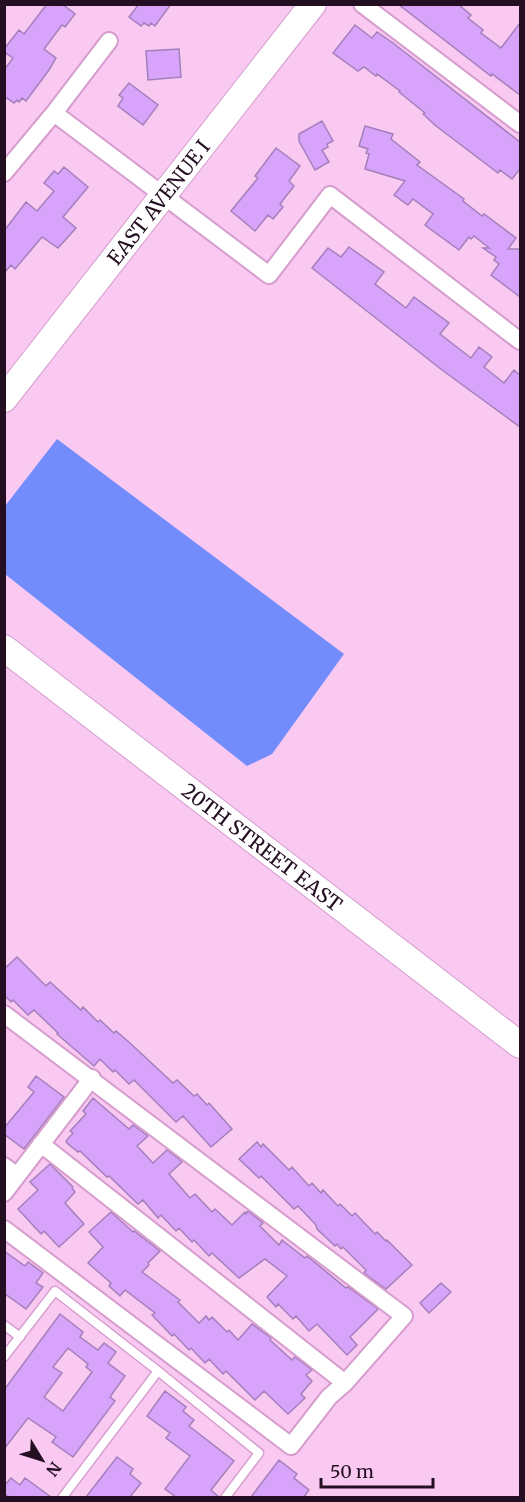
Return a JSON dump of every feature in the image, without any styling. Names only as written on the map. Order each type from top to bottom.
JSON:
[{"type":"main road","name":"EAST AVENUE I","points":[[4,399],[313,4]]},
{"type":"main road","name":"20TH STREET EAST","points":[[4,648],[520,1045]]},
{"type":"street","points":[[362,4],[520,124]]},
{"type":"street","points":[[4,173],[109,41]]},
{"type":"street","points":[[54,113],[269,275],[330,195],[520,341]]},
{"type":"street","points":[[4,1014],[92,1078],[404,1316],[345,1383],[329,1397],[291,1446],[4,1229]]},
{"type":"street","points":[[4,1193],[11,1171],[41,1144],[92,1078]]},
{"type":"street","points":[[41,1144],[345,1383]]},
{"type":"lane","points":[[4,1357],[55,1292],[158,1371],[259,1454],[225,1497]]},
{"type":"lane","points":[[4,1324],[20,1336]]},
{"type":"lane","points":[[62,1497],[158,1371]]},
{"type":"water","points":[[57,439],[344,654],[272,754],[247,766],[5,574],[5,506]]},
{"type":"building","points":[[47,4],[62,4],[75,14],[65,27],[62,25],[44,49],[56,58],[49,70],[26,101],[22,98],[19,102],[17,100],[14,103],[4,96],[4,70],[13,58],[4,52],[4,49],[19,30],[24,34]]},
{"type":"building","points":[[139,4],[171,4],[155,26],[151,23],[149,26],[144,23],[141,26],[129,17]]},
{"type":"building","points":[[398,4],[458,4],[471,15],[468,18],[483,30],[481,33],[501,48],[520,23],[520,95],[492,74],[491,76]]},
{"type":"building","points":[[355,25],[372,38],[377,32],[393,43],[520,142],[520,169],[512,179],[500,170],[498,173],[436,126],[423,114],[425,113],[377,74],[376,76],[364,67],[358,71],[333,53]]},
{"type":"building","points":[[179,49],[181,77],[148,80],[146,51]]},
{"type":"building","points":[[129,83],[158,105],[143,125],[118,106],[123,98],[119,95]]},
{"type":"building","points":[[322,121],[333,141],[322,150],[329,162],[315,170],[299,141],[299,134]]},
{"type":"building","points":[[365,126],[393,134],[391,139],[420,162],[417,165],[464,199],[463,201],[482,216],[484,214],[516,238],[508,249],[520,249],[520,297],[491,275],[499,264],[494,260],[496,257],[483,248],[489,248],[474,236],[471,239],[469,237],[459,250],[425,225],[433,214],[413,199],[408,205],[394,195],[405,181],[365,169],[368,149],[359,146]]},
{"type":"building","points":[[276,148],[300,166],[289,181],[294,186],[280,204],[283,207],[273,219],[268,215],[255,231],[231,211],[258,178],[255,176]]},
{"type":"building","points":[[64,167],[88,187],[63,217],[76,228],[58,248],[42,237],[15,269],[11,265],[4,273],[4,231],[26,202],[37,211],[54,191],[44,183],[54,171],[58,174]]},
{"type":"building","points":[[349,247],[384,272],[375,284],[406,308],[414,297],[449,323],[440,334],[471,358],[479,347],[492,357],[484,367],[504,383],[514,370],[520,375],[520,427],[442,370],[312,268],[328,248],[341,257]]},
{"type":"building","points":[[17,957],[46,986],[50,982],[81,1010],[83,1007],[98,1022],[100,1020],[114,1033],[116,1031],[173,1083],[177,1080],[194,1096],[197,1094],[207,1105],[209,1103],[232,1129],[211,1147],[183,1116],[176,1122],[134,1080],[129,1084],[100,1059],[94,1066],[57,1034],[34,1010],[28,1015],[13,1000],[11,1002],[4,995],[4,969]]},
{"type":"building","points":[[36,1076],[64,1097],[24,1149],[4,1134],[4,1128],[34,1092],[28,1087]]},
{"type":"building","points":[[93,1098],[129,1129],[133,1125],[148,1136],[137,1146],[153,1163],[167,1150],[182,1162],[169,1174],[190,1198],[195,1194],[212,1212],[215,1209],[232,1225],[248,1211],[263,1223],[260,1226],[279,1245],[282,1240],[305,1258],[307,1256],[346,1288],[348,1287],[378,1309],[350,1337],[357,1345],[347,1355],[317,1324],[309,1331],[296,1316],[293,1319],[278,1304],[276,1307],[267,1297],[287,1276],[265,1259],[239,1278],[212,1253],[209,1256],[194,1240],[192,1242],[179,1228],[176,1231],[161,1215],[158,1218],[143,1200],[138,1204],[80,1151],[78,1152],[67,1143],[66,1141],[73,1133],[70,1131],[86,1114],[83,1111]]},
{"type":"building","points":[[257,1142],[261,1147],[263,1144],[289,1170],[292,1167],[309,1186],[312,1183],[321,1193],[323,1190],[338,1206],[340,1204],[352,1216],[355,1213],[375,1234],[377,1232],[387,1240],[412,1265],[386,1289],[364,1273],[366,1270],[343,1247],[341,1249],[337,1244],[335,1246],[298,1206],[294,1209],[261,1176],[259,1178],[239,1159]]},
{"type":"building","points":[[50,1164],[73,1187],[75,1192],[65,1203],[84,1224],[59,1247],[44,1231],[41,1234],[18,1209],[38,1190],[30,1182]]},
{"type":"building","points":[[111,1212],[133,1232],[160,1251],[142,1272],[180,1300],[178,1302],[199,1323],[206,1316],[209,1320],[212,1317],[238,1340],[252,1324],[271,1338],[270,1340],[292,1360],[295,1357],[312,1370],[306,1375],[312,1381],[301,1394],[305,1398],[288,1414],[264,1391],[255,1400],[226,1371],[223,1374],[209,1359],[205,1363],[174,1334],[172,1336],[152,1315],[155,1313],[125,1290],[120,1296],[109,1286],[111,1283],[88,1263],[103,1247],[89,1232]]},
{"type":"building","points":[[4,1251],[25,1266],[28,1262],[43,1273],[36,1283],[43,1287],[26,1309],[4,1293]]},
{"type":"building","points":[[441,1283],[451,1292],[429,1313],[420,1303]]},
{"type":"building","points":[[60,1314],[83,1332],[80,1337],[98,1350],[104,1343],[116,1352],[108,1363],[125,1376],[110,1397],[115,1401],[73,1457],[52,1442],[56,1437],[28,1418],[4,1449],[4,1390]],"holes":[[[68,1348],[88,1364],[86,1367],[92,1372],[63,1411],[44,1397],[62,1373],[53,1367]]]},
{"type":"building","points":[[165,1391],[186,1407],[183,1411],[194,1420],[189,1426],[234,1461],[211,1490],[219,1497],[176,1497],[165,1489],[190,1456],[166,1438],[170,1433],[147,1416]]},
{"type":"building","points":[[117,1457],[133,1469],[130,1474],[141,1483],[130,1497],[86,1497]]},
{"type":"building","points":[[279,1460],[297,1474],[294,1478],[309,1490],[304,1497],[251,1497]]},
{"type":"building","points":[[11,1478],[20,1485],[25,1478],[51,1497],[9,1497],[4,1494],[4,1486]]}]
